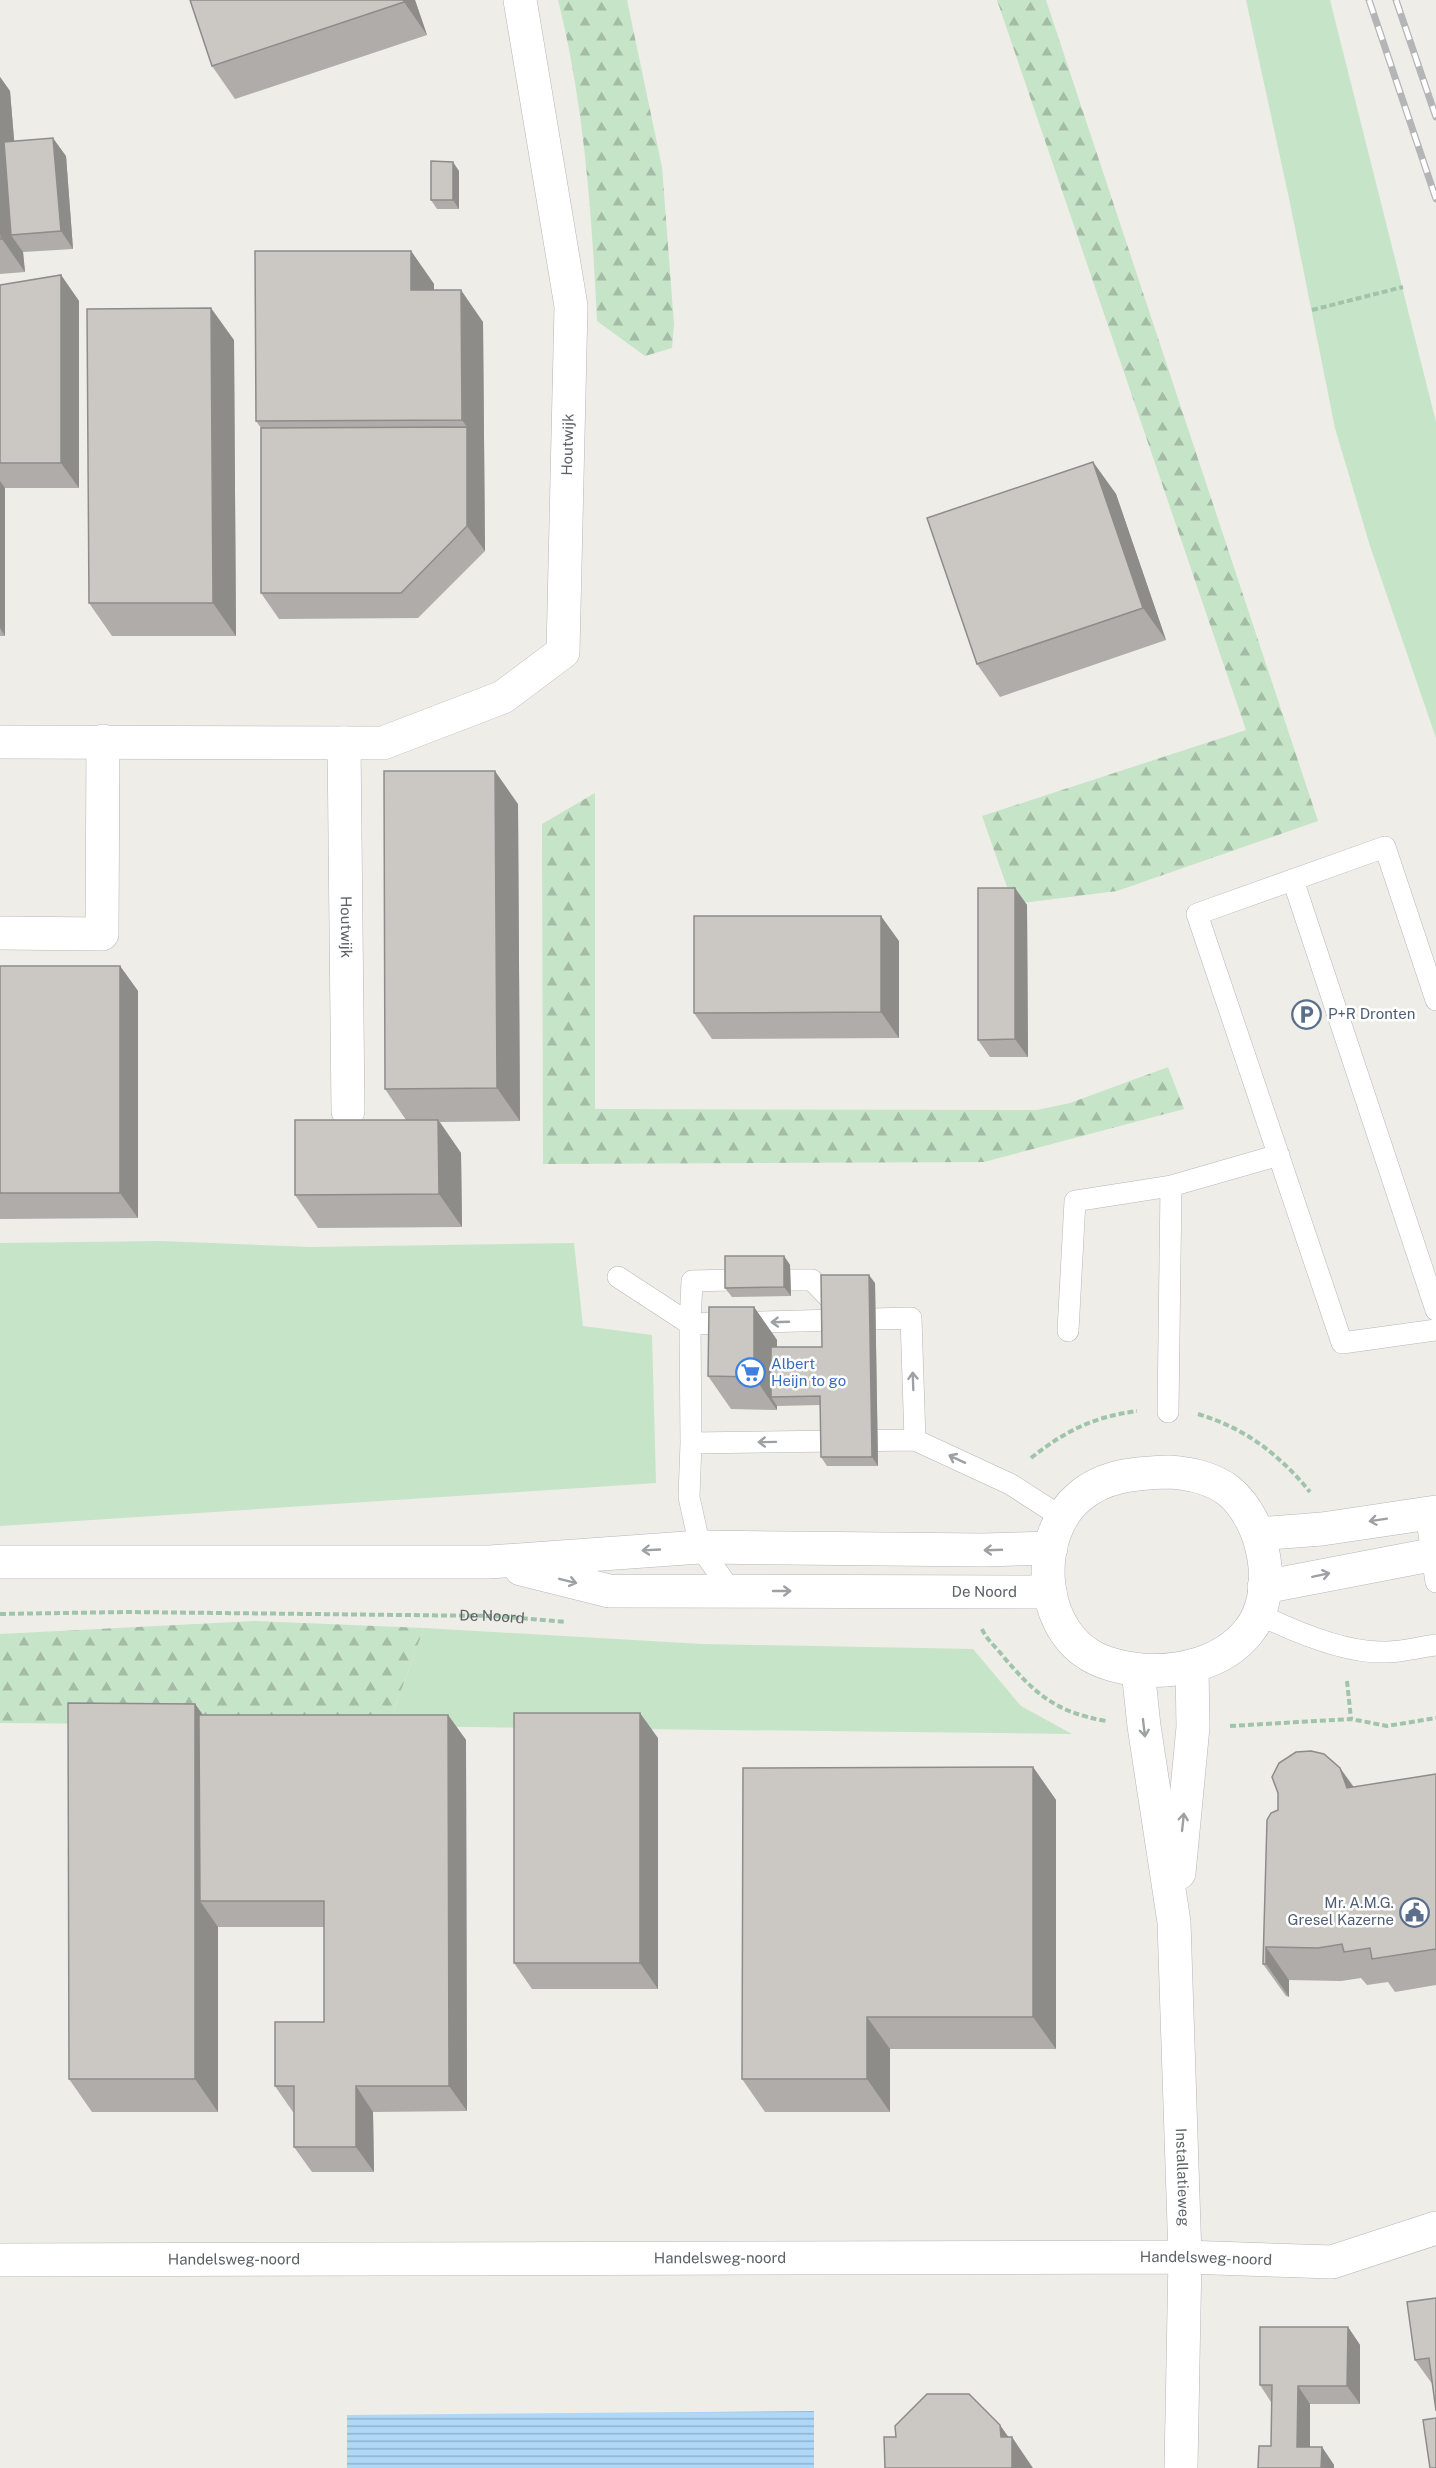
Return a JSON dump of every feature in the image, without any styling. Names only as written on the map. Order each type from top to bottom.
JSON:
[{"type":"street","name":"Houtwijk","points":[[0,742],[383,743],[503,697],[563,652],[571,306],[519,0]]},
{"type":"street","points":[[0,933],[102,934],[103,741]]},
{"type":"street","name":"Houtwijk","points":[[344,743],[348,1111]]},
{"type":"street","points":[[1158,1472],[1187,1473],[1228,1490],[1243,1506],[1258,1534],[1265,1567],[1261,1601],[1249,1632],[1214,1659],[1165,1671],[1138,1670],[1112,1665],[1089,1655],[1075,1643],[1059,1619],[1050,1592],[1048,1563],[1057,1533],[1077,1498],[1097,1485],[1119,1477],[1158,1472]]},
{"type":"street","points":[[1258,1534],[1322,1529],[1431,1512]]},
{"type":"street","name":"De Noord","points":[[0,1562],[490,1562],[700,1547],[983,1550],[1057,1533]]},
{"type":"street","name":"De Noord","points":[[490,1562],[609,1591],[1050,1592]]},
{"type":"street","points":[[1261,1601],[1434,1563]]},
{"type":"street","name":"Installatieweg","points":[[1174,1922],[1193,1726],[1192,1666]]},
{"type":"street","name":"Installatieweg","points":[[1138,1670],[1144,1726],[1174,1922],[1185,2258],[1181,2468]]},
{"type":"street","name":"Handelsweg-noord","points":[[0,2260],[1185,2258],[1332,2262],[1436,2228]]},
{"type":"lane","points":[[1436,1000],[1385,847],[1197,914],[1342,1343],[1436,1330]]},
{"type":"lane","points":[[1293,880],[1436,1310]]},
{"type":"lane","points":[[1068,1331],[1075,1201],[1171,1186],[1279,1155]]},
{"type":"lane","points":[[1168,1412],[1171,1186]]},
{"type":"lane","points":[[618,1277],[690,1324],[911,1318],[915,1440]]},
{"type":"lane","points":[[731,1280],[692,1281],[690,1324],[692,1443],[689,1497],[700,1547],[731,1591]]},
{"type":"lane","points":[[790,1280],[812,1280],[851,1320]]},
{"type":"lane","points":[[692,1443],[915,1440],[1010,1484],[1057,1533]]},
{"type":"lane","points":[[1431,1512],[1434,1563]]},
{"type":"lane","points":[[1261,1601],[1301,1634],[1343,1646],[1384,1653],[1436,1645]]},
{"type":"path","points":[[1312,310],[1403,287]]},
{"type":"path","name":"De Noord","points":[[0,1614],[127,1611],[495,1616],[575,1623]]},
{"type":"path","points":[[974,1630],[983,1632]]},
{"type":"path","points":[[1351,1719],[1387,1726],[1436,1718]]},
{"type":"green space","points":[[558,0],[627,0],[662,167],[674,324],[672,348],[645,356],[597,321],[585,159],[574,79]]},
{"type":"green space","points":[[997,0],[1046,0],[1318,821],[1117,891],[1013,904],[982,816],[1246,730]]},
{"type":"green space","points":[[1246,0],[1330,0],[1436,422],[1436,738],[1370,546],[1335,428]]},
{"type":"green space","points":[[595,793],[595,1109],[1037,1110],[1070,1103],[1168,1067],[1184,1109],[984,1162],[543,1164],[542,824]]},
{"type":"green space","points":[[160,1241],[310,1247],[574,1243],[583,1326],[652,1335],[656,1483],[0,1526],[0,1243]]},
{"type":"green space","points":[[255,1621],[424,1628],[388,1726],[0,1723],[0,1634]]},
{"type":"green space","points":[[424,1628],[702,1644],[973,1649],[1021,1706],[1072,1734],[388,1726]]},
{"type":"water","points":[[814,2411],[814,2468],[347,2468],[347,2415]]},
{"type":"building","points":[[190,0],[403,0],[404,2],[212,66]]},
{"type":"building","points":[[53,138],[61,231],[11,235],[4,142]]},
{"type":"building","points":[[431,161],[453,162],[453,200],[431,200]]},
{"type":"building","points":[[255,251],[411,251],[411,290],[461,290],[462,420],[256,421]]},
{"type":"building","points":[[61,275],[61,463],[0,463],[0,285]]},
{"type":"building","points":[[211,308],[213,603],[89,603],[87,309]]},
{"type":"building","points":[[467,427],[467,526],[401,593],[261,593],[261,428]]},
{"type":"building","points":[[1093,462],[1143,608],[977,664],[927,518]]},
{"type":"building","points":[[384,771],[495,771],[497,1088],[385,1089]]},
{"type":"building","points":[[978,888],[1015,888],[1015,1039],[978,1040]]},
{"type":"building","points":[[694,916],[881,916],[881,1012],[694,1013]]},
{"type":"building","points":[[0,966],[120,966],[120,1193],[0,1193]]},
{"type":"building","points":[[295,1120],[438,1120],[439,1194],[295,1195]]},
{"type":"building","points":[[725,1256],[784,1256],[784,1287],[725,1288]]},
{"type":"building","points":[[821,1275],[869,1275],[872,1457],[821,1457],[820,1396],[771,1397],[771,1347],[822,1347]]},
{"type":"building","points":[[709,1307],[754,1307],[754,1377],[708,1376]]},
{"type":"building","points":[[68,1703],[195,1704],[195,2079],[69,2079]]},
{"type":"building","points":[[514,1713],[640,1713],[640,1963],[514,1963]]},
{"type":"building","points":[[199,1715],[448,1715],[449,2086],[356,2086],[356,2147],[294,2147],[294,2086],[275,2086],[275,2022],[324,2022],[324,1901],[200,1901]]},
{"type":"building","points":[[1311,1751],[1324,1754],[1340,1768],[1347,1788],[1436,1774],[1436,1949],[1372,1959],[1370,1948],[1344,1952],[1342,1944],[1318,1948],[1266,1947],[1266,1964],[1263,1964],[1267,1820],[1271,1813],[1278,1810],[1278,1793],[1272,1777],[1279,1763],[1296,1752]]},
{"type":"building","points":[[1033,1767],[1033,2017],[867,2017],[867,2079],[742,2079],[743,1768]]},
{"type":"building","points":[[1436,2298],[1436,2411],[1429,2358],[1415,2360],[1407,2302]]},
{"type":"building","points":[[1260,2327],[1348,2327],[1347,2386],[1298,2386],[1297,2447],[1322,2447],[1321,2468],[1258,2468],[1259,2446],[1271,2446],[1272,2385],[1260,2385]]},
{"type":"building","points":[[927,2394],[969,2394],[1000,2425],[1001,2437],[1012,2437],[1012,2468],[885,2468],[884,2437],[896,2437],[895,2426]]},
{"type":"building","points":[[1436,2418],[1436,2468],[1430,2468],[1423,2420]]},
{"type":"railway","points":[[1369,0],[1436,199]]},
{"type":"railway","points":[[1396,0],[1436,117]]},
{"type":"place","name":"P+R Dronten","points":[[1307,1014]]},
{"type":"place","name":"Albert Heijn to go","points":[[750,1373]]},
{"type":"place","name":"Mr. A.M.G. Gresel Kazerne","points":[[1415,1912]]}]
